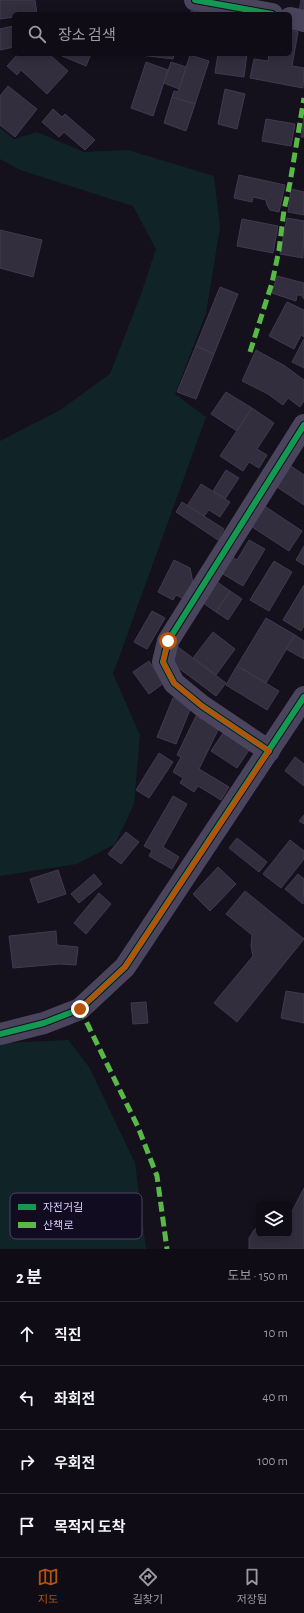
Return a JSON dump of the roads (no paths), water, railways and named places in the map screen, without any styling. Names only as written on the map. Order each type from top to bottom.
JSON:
[{"type":"street","points":[[194,0],[261,12]]},
{"type":"street","points":[[292,18],[304,20]]},
{"type":"street","points":[[269,751],[202,706],[174,683],[163,662],[168,641],[304,425]]},
{"type":"street","points":[[0,1034],[44,1023],[80,1009],[125,967],[304,697]]}]
